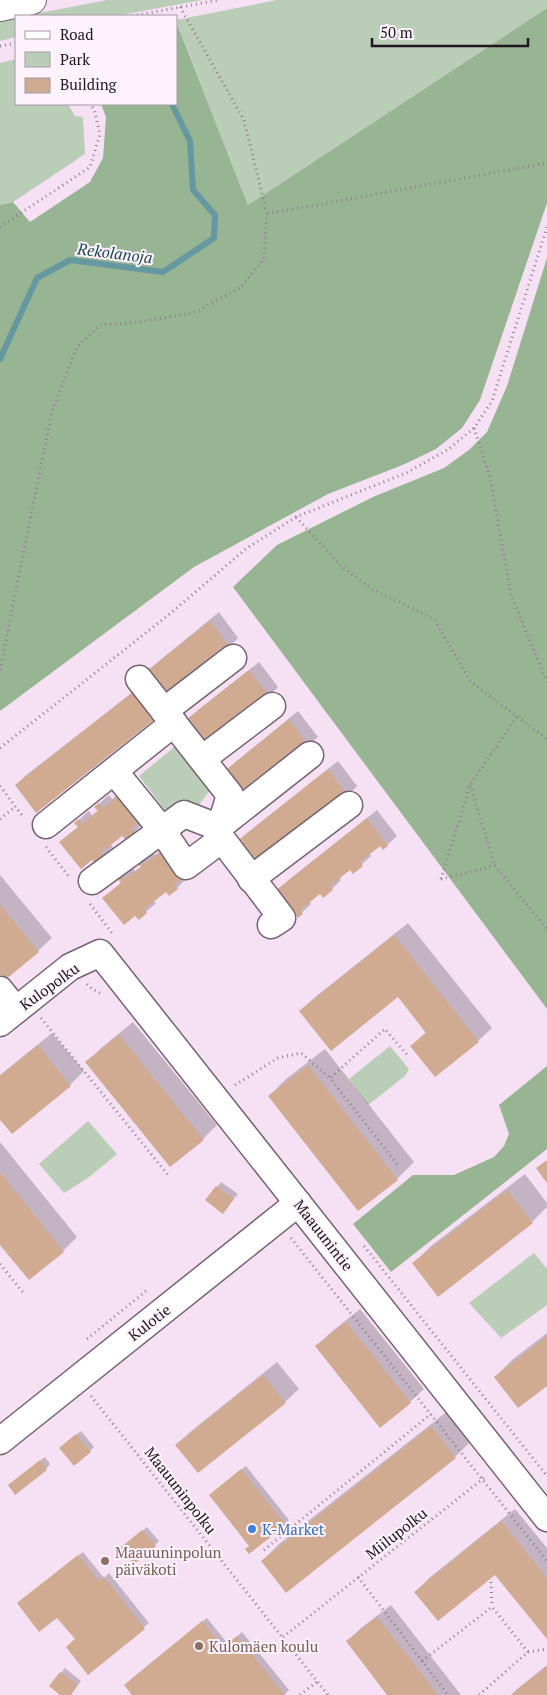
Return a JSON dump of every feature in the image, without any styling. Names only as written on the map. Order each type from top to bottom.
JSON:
[{"type":"main road","points":[[0,7],[32,0]]},
{"type":"street","points":[[46,825],[114,771],[233,658]]},
{"type":"street","points":[[139,679],[230,795],[221,831]]},
{"type":"street","points":[[202,759],[272,706]]},
{"type":"street","points":[[114,771],[162,830],[186,866],[221,831],[310,755]]},
{"type":"street","points":[[252,879],[349,806]]},
{"type":"street","points":[[92,881],[184,814],[221,831],[252,879],[282,918],[271,925]]},
{"type":"street","name":"Kulopolku","points":[[14,1011],[70,967],[100,953]]},
{"type":"street","name":"Maauunintie","points":[[100,953],[547,1518]]},
{"type":"street","points":[[0,990],[14,1011]]},
{"type":"street","name":"Kulotie","points":[[0,1440],[298,1203]]},
{"type":"path","points":[[137,15],[218,0]]},
{"type":"path","points":[[0,670],[52,411],[76,347],[100,325],[132,323],[193,313],[240,288],[264,259],[266,214],[244,120],[180,7]]},
{"type":"path","points":[[0,46],[15,42]]},
{"type":"path","points":[[0,227],[90,167],[100,134],[94,109],[91,105]]},
{"type":"path","points":[[266,214],[547,163]]},
{"type":"path","points":[[0,748],[171,613],[247,548],[296,517],[406,473],[450,449],[474,428],[492,401],[547,227]]},
{"type":"path","points":[[474,428],[490,476],[511,595],[547,682]]},
{"type":"path","points":[[296,517],[341,566],[372,589],[434,619],[471,682],[547,739]]},
{"type":"path","points":[[495,866],[441,879],[470,785],[518,716]]},
{"type":"path","points":[[470,785],[495,866],[547,929]]},
{"type":"path","points":[[0,819],[15,807]]},
{"type":"path","points":[[14,1011],[168,1175]]},
{"type":"path","points":[[330,1078],[385,1029],[409,1057]]},
{"type":"path","points":[[235,1085],[278,1058],[301,1053],[330,1078],[397,1164]]},
{"type":"path","points":[[278,1219],[291,1239],[547,1561]]},
{"type":"path","points":[[0,1264],[25,1295]]},
{"type":"path","name":"Maauuninpolku","points":[[90,1393],[328,1695]]},
{"type":"path","points":[[264,1550],[431,1414]]},
{"type":"path","name":"Miilupolku","points":[[283,1637],[524,1447]]},
{"type":"path","points":[[358,1577],[448,1695]]},
{"type":"path","points":[[491,1582],[492,1607],[528,1652]]},
{"type":"path","points":[[422,1661],[492,1607]]},
{"type":"path","points":[[479,1695],[528,1652],[547,1649]]},
{"type":"path","points":[[300,1695],[318,1681]]},
{"type":"green space","points":[[107,0],[202,0],[121,15],[29,15]]},
{"type":"green space","points":[[277,0],[547,0],[547,8],[248,205],[178,25],[178,20]]},
{"type":"green space","points":[[547,8],[547,203],[480,400],[462,428],[436,449],[405,464],[328,494],[194,567],[0,711],[0,205],[13,202],[30,222],[90,182],[103,158],[106,117],[101,105],[178,105],[178,26],[248,205]]},
{"type":"green space","points":[[15,18],[15,37],[0,41],[0,22]]},
{"type":"green space","points":[[15,59],[15,105],[69,105],[75,116],[83,117],[85,154],[13,202],[0,205],[0,63]]},
{"type":"green space","points":[[547,258],[547,1009],[233,587],[277,545],[373,497],[444,468],[469,450],[487,432],[507,386]]},
{"type":"green space","points":[[178,744],[210,790],[199,805],[165,810],[139,776]]},
{"type":"green space","points":[[390,1046],[409,1069],[405,1076],[368,1105],[349,1079]]},
{"type":"green space","points":[[547,1066],[547,1149],[391,1272],[353,1224],[413,1175],[454,1175],[494,1157],[504,1146],[509,1134],[499,1105]]},
{"type":"green space","points":[[88,1121],[117,1154],[88,1178],[64,1193],[39,1164]]},
{"type":"green space","points":[[534,1253],[547,1269],[547,1305],[501,1338],[469,1303]]},
{"type":"building","points":[[210,621],[230,648],[225,652],[222,648],[202,664],[205,668],[195,676],[192,672],[172,688],[175,692],[166,693],[148,670]]},
{"type":"building","points":[[249,670],[270,697],[265,701],[262,697],[205,742],[187,719]]},
{"type":"building","points":[[137,689],[159,716],[36,813],[15,785]]},
{"type":"building","points":[[289,719],[309,747],[245,792],[227,769]]},
{"type":"building","points":[[328,769],[349,797],[259,869],[236,842]]},
{"type":"building","points":[[121,793],[143,820],[131,829],[135,833],[126,840],[122,836],[101,853],[105,857],[96,865],[92,860],[81,869],[59,842],[78,827],[74,823],[79,819],[82,824],[98,811],[94,807],[99,803],[103,808]]},
{"type":"building","points":[[367,818],[388,846],[383,850],[380,846],[360,862],[363,866],[353,874],[350,870],[330,886],[333,890],[323,898],[320,894],[300,910],[303,914],[298,918],[275,891]]},
{"type":"building","points":[[164,849],[186,876],[174,885],[178,889],[169,896],[166,892],[144,909],[147,913],[139,920],[135,916],[124,925],[102,898],[121,883],[117,878],[122,875],[125,879],[141,867],[137,863],[142,859],[146,863]]},
{"type":"building","points":[[0,905],[39,952],[5,980],[0,974]]},
{"type":"building","points":[[394,935],[479,1042],[435,1077],[410,1046],[426,1033],[398,997],[331,1051],[299,1011]]},
{"type":"building","points":[[119,1035],[204,1140],[170,1167],[85,1062]]},
{"type":"building","points":[[38,1045],[71,1086],[12,1134],[0,1120],[0,1076]]},
{"type":"building","points":[[308,1065],[398,1180],[358,1211],[268,1096]]},
{"type":"building","points":[[547,1160],[547,1183],[536,1168]]},
{"type":"building","points":[[0,1172],[64,1252],[29,1280],[0,1245]]},
{"type":"building","points":[[216,1186],[234,1199],[223,1214],[205,1200]]},
{"type":"building","points":[[507,1190],[533,1223],[438,1297],[412,1263]]},
{"type":"building","points":[[346,1322],[411,1403],[380,1428],[315,1346]]},
{"type":"building","points":[[547,1336],[547,1386],[518,1408],[494,1377]]},
{"type":"building","points":[[263,1375],[286,1403],[198,1473],[175,1445]]},
{"type":"building","points":[[431,1426],[456,1458],[286,1593],[261,1561]]},
{"type":"building","points":[[76,1434],[91,1452],[74,1466],[59,1448]]},
{"type":"building","points":[[40,1460],[47,1470],[15,1495],[8,1485]]},
{"type":"building","points":[[241,1469],[286,1525],[249,1554],[245,1549],[249,1546],[209,1495]]},
{"type":"building","points":[[501,1521],[547,1578],[547,1639],[495,1575],[438,1621],[414,1592]]},
{"type":"building","points":[[142,1530],[156,1546],[134,1564],[120,1548]]},
{"type":"building","points":[[78,1555],[99,1581],[104,1577],[145,1629],[88,1675],[66,1647],[75,1639],[57,1618],[39,1632],[17,1603]]},
{"type":"building","points":[[377,1617],[438,1695],[387,1695],[346,1641]]},
{"type":"building","name":"Kulomäen koulu","points":[[202,1621],[223,1647],[237,1636],[285,1695],[132,1695],[124,1685]]},
{"type":"building","points":[[547,1666],[547,1695],[511,1695]]},
{"type":"building","points":[[60,1672],[78,1685],[71,1695],[60,1695],[49,1686]]},
{"type":"waterway","name":"Rekolanoja","points":[[0,359],[37,278],[70,260],[163,272],[214,238],[215,215],[193,190],[190,141],[172,105]]},
{"type":"place","name":"K-Market","points":[[252,1529]]},
{"type":"place","name":"Maauuninpolun päiväkoti","points":[[105,1561]]},
{"type":"place","name":"Kulomäen koulu","points":[[199,1646]]}]
